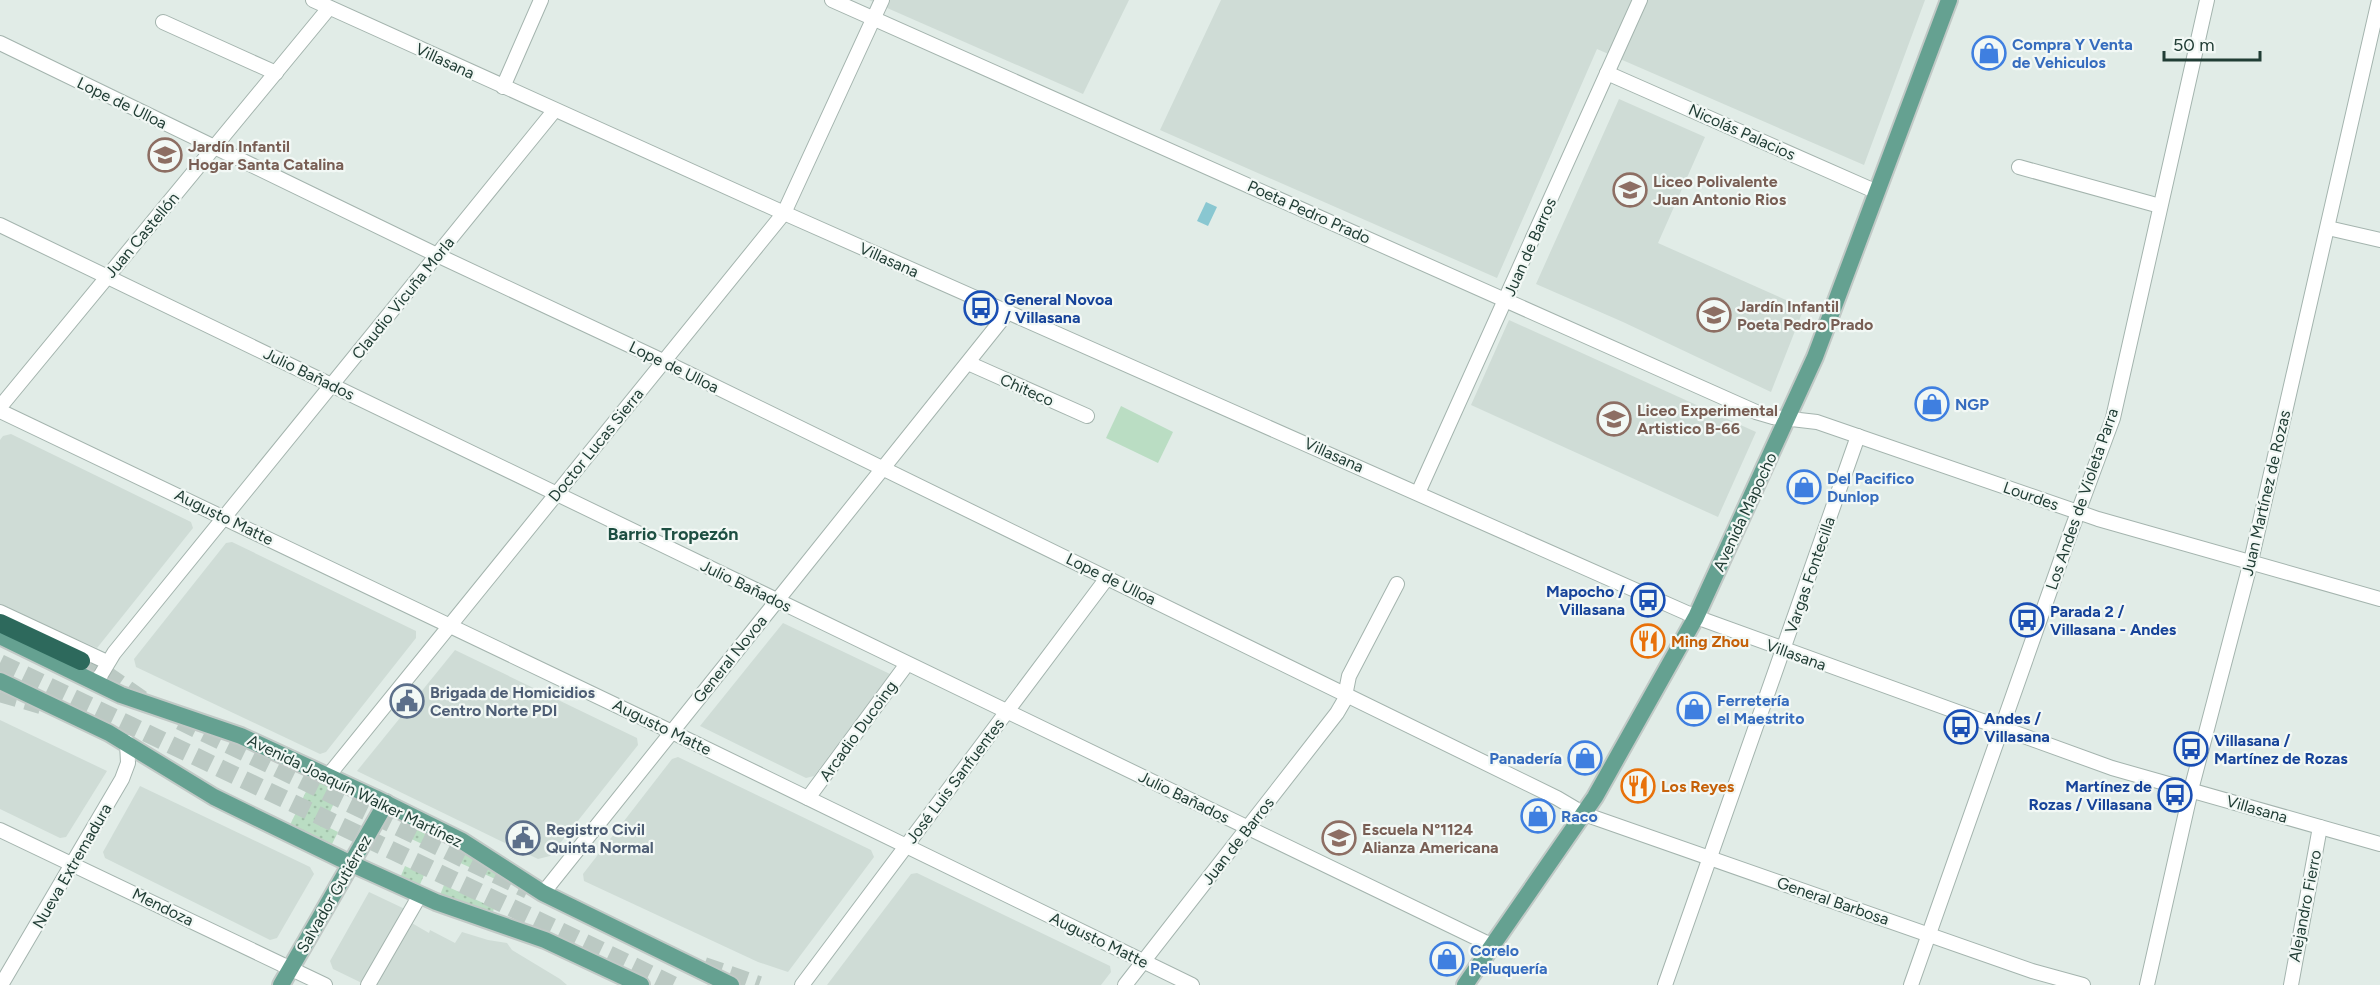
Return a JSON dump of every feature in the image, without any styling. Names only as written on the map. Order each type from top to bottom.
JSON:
[{"type":"highway","points":[[0,623],[81,661]]},
{"type":"main road","name":"Avenida Mapocho","points":[[1465,985],[1608,776],[1696,617],[1827,328],[1949,0]]},
{"type":"main road","name":"Avenida Joaquín Walker Martínez","points":[[0,636],[138,701],[232,732],[328,776],[462,842],[543,893],[731,985]]},
{"type":"main road","points":[[0,681],[127,742],[214,797],[352,864],[420,895],[537,937],[641,985]]},
{"type":"main road","name":"Salvador Gutiérrez","points":[[281,985],[386,804]]},
{"type":"street","name":"Villasana","points":[[313,0],[554,111],[1696,617],[2112,768],[2380,844]]},
{"type":"street","points":[[503,87],[542,0]]},
{"type":"street","name":"Poeta Pedro Prado","points":[[832,0],[1739,405],[1773,417],[1788,418]]},
{"type":"street","name":"Doctor Lucas Sierra","points":[[328,776],[784,213],[882,0]]},
{"type":"street","name":"Juan de Barros","points":[[1418,493],[1640,0]]},
{"type":"street","name":"Los Andes de Violeta Parra","points":[[1911,985],[2113,418],[2207,0]]},
{"type":"street","name":"Juan Martínez de Rozas","points":[[2147,985],[2191,790],[2251,561],[2379,0]]},
{"type":"street","name":"Juan Castellón","points":[[0,409],[329,8]]},
{"type":"street","points":[[163,22],[276,73]]},
{"type":"street","name":"Lope de Ulloa","points":[[0,43],[437,255],[663,361],[1557,798],[1584,814]]},
{"type":"street","name":"Nicolás Palacios","points":[[1607,73],[1877,192]]},
{"type":"street","name":"Claudio Vicuña Morla","points":[[96,683],[107,662],[554,111]]},
{"type":"street","points":[[2019,167],[2160,206]]},
{"type":"street","name":"Julio Bañados","points":[[0,225],[1493,946]]},
{"type":"street","points":[[2328,228],[2380,240]]},
{"type":"street","name":"General Novoa","points":[[543,893],[1008,312]]},
{"type":"street","name":"Chiteco","points":[[968,363],[1087,416]]},
{"type":"street","name":"Augusto Matte","points":[[0,409],[907,845],[1192,985]]},
{"type":"street","name":"Lourdes","points":[[1788,418],[1817,422],[2078,513],[2380,599]]},
{"type":"street","name":"Vargas Fontecilla","points":[[1665,985],[1858,436]]},
{"type":"street","name":"José Luis Sanfuentes","points":[[802,985],[1107,578]]},
{"type":"street","points":[[1345,694],[1349,676],[1397,584]]},
{"type":"street","points":[[0,612],[107,662]]},
{"type":"street","name":"Arcadio Ducoing","points":[[808,798],[908,663]]},
{"type":"street","name":"Juan de Barros","points":[[1125,985],[1338,713],[1345,694]]},
{"type":"street","name":"Nueva Extremadura","points":[[2,985],[126,771],[127,742]]},
{"type":"street","name":"General Barbosa","points":[[1584,814],[2032,971],[2083,985]]},
{"type":"street","name":"Alejandro Fierro","points":[[2290,985],[2320,827]]},
{"type":"street","name":"Mendoza","points":[[0,830],[326,985]]},
{"type":"street","points":[[368,985],[420,895]]},
{"type":"shaded area","points":[[869,0],[1129,0],[1083,94]]},
{"type":"shaded area","points":[[1221,0],[1925,0],[1864,165],[1597,49],[1497,278],[1160,130]]},
{"type":"shaded area","points":[[1619,99],[1705,137],[1658,243],[1804,308],[1771,392],[1623,322],[1536,284]]},
{"type":"shaded area","name":"Liceo Experimental Artistico B-66","points":[[1509,320],[1756,432],[1718,517],[1471,405]]},
{"type":"shaded area","points":[[11,434],[191,522],[193,528],[97,648],[0,606],[0,440],[3,436]]},
{"type":"shaded area","points":[[232,542],[416,631],[416,638],[326,752],[320,754],[136,667],[134,659],[226,543]]},
{"type":"shaded area","points":[[783,623],[890,674],[814,776],[806,778],[700,726]]},
{"type":"shaded area","points":[[455,650],[637,738],[638,745],[550,856],[538,859],[357,771]]},
{"type":"shaded area","points":[[0,720],[107,771],[66,837],[60,838],[0,809]]},
{"type":"shaded area","points":[[678,757],[871,850],[874,857],[788,972],[758,962],[584,881],[583,874],[672,759]]},
{"type":"shaded area","points":[[140,786],[310,867],[314,874],[277,938],[270,940],[105,858],[103,852]]},
{"type":"shaded area","points":[[917,873],[1110,966],[1111,972],[1101,985],[827,985],[911,874]]},
{"type":"shaded area","points":[[369,892],[407,910],[403,918],[429,933],[430,930],[455,943],[462,932],[507,943],[512,950],[567,985],[366,985],[333,969],[330,961]]},
{"type":"green space","points":[[1121,406],[1173,432],[1158,463],[1106,438]]},
{"type":"green space","points":[[313,777],[340,790],[324,825],[338,832],[331,846],[290,825]]},
{"type":"green space","points":[[410,824],[440,838],[435,850],[405,836]]},
{"type":"green space","points":[[460,851],[508,880],[506,884],[456,861]]},
{"type":"green space","points":[[405,866],[424,875],[419,887],[400,878]]},
{"type":"green space","points":[[444,885],[494,908],[493,912],[440,895]]},
{"type":"water","points":[[1206,202],[1217,207],[1208,226],[1197,221]]},
{"type":"tunnel","points":[[81,661],[107,675],[144,701]]},
{"type":"tunnel","points":[[0,663],[673,985]]},
{"type":"tunnel","points":[[0,693],[41,705]]},
{"type":"tunnel","points":[[180,721],[528,890]]},
{"type":"tunnel","points":[[704,966],[759,985]]},
{"type":"place","name":"Compra Y Venta de Vehiculos","points":[[1989,53]]},
{"type":"place","name":"Jardín Infantil Hogar Santa Catalina","points":[[165,155]]},
{"type":"place","name":"Liceo Polivalente Juan Antonio Rios","points":[[1630,190]]},
{"type":"place","name":"General Novoa / Villasana","points":[[981,308]]},
{"type":"place","name":"Jardín Infantil Poeta Pedro Prado","points":[[1714,315]]},
{"type":"place","name":"NGP","points":[[1932,404]]},
{"type":"place","name":"Liceo Experimental Artistico B-66","points":[[1614,419]]},
{"type":"place","name":"Del Pacifico Dunlop","points":[[1804,487]]},
{"type":"place","name":"Mapocho / Villasana","points":[[1648,600]]},
{"type":"place","name":"Parada 2 / Villasana - Andes","points":[[2027,620]]},
{"type":"place","name":"Ming Zhou","points":[[1648,641]]},
{"type":"place","name":"Brigada de Homicidios Centro Norte PDI","points":[[407,701]]},
{"type":"place","name":"Ferretería el Maestrito","points":[[1694,709]]},
{"type":"place","name":"Andes / Villasana","points":[[1961,727]]},
{"type":"place","name":"Villasana / Martínez de Rozas","points":[[2191,749]]},
{"type":"place","name":"Panadería","points":[[1585,758]]},
{"type":"place","name":"Los Reyes","points":[[1638,786]]},
{"type":"place","name":"Martínez de Rozas / Villasana","points":[[2175,795]]},
{"type":"place","name":"Raco","points":[[1538,816]]},
{"type":"place","name":"Registro Civil Quinta Normal","points":[[523,838]]},
{"type":"place","name":"Escuela N°1124 Alianza Americana","points":[[1339,838]]},
{"type":"place","name":"Corelo Peluquería","points":[[1447,959]]},
{"type":"district","name":"Barrio Tropezón","points":[[673,534]]}]
